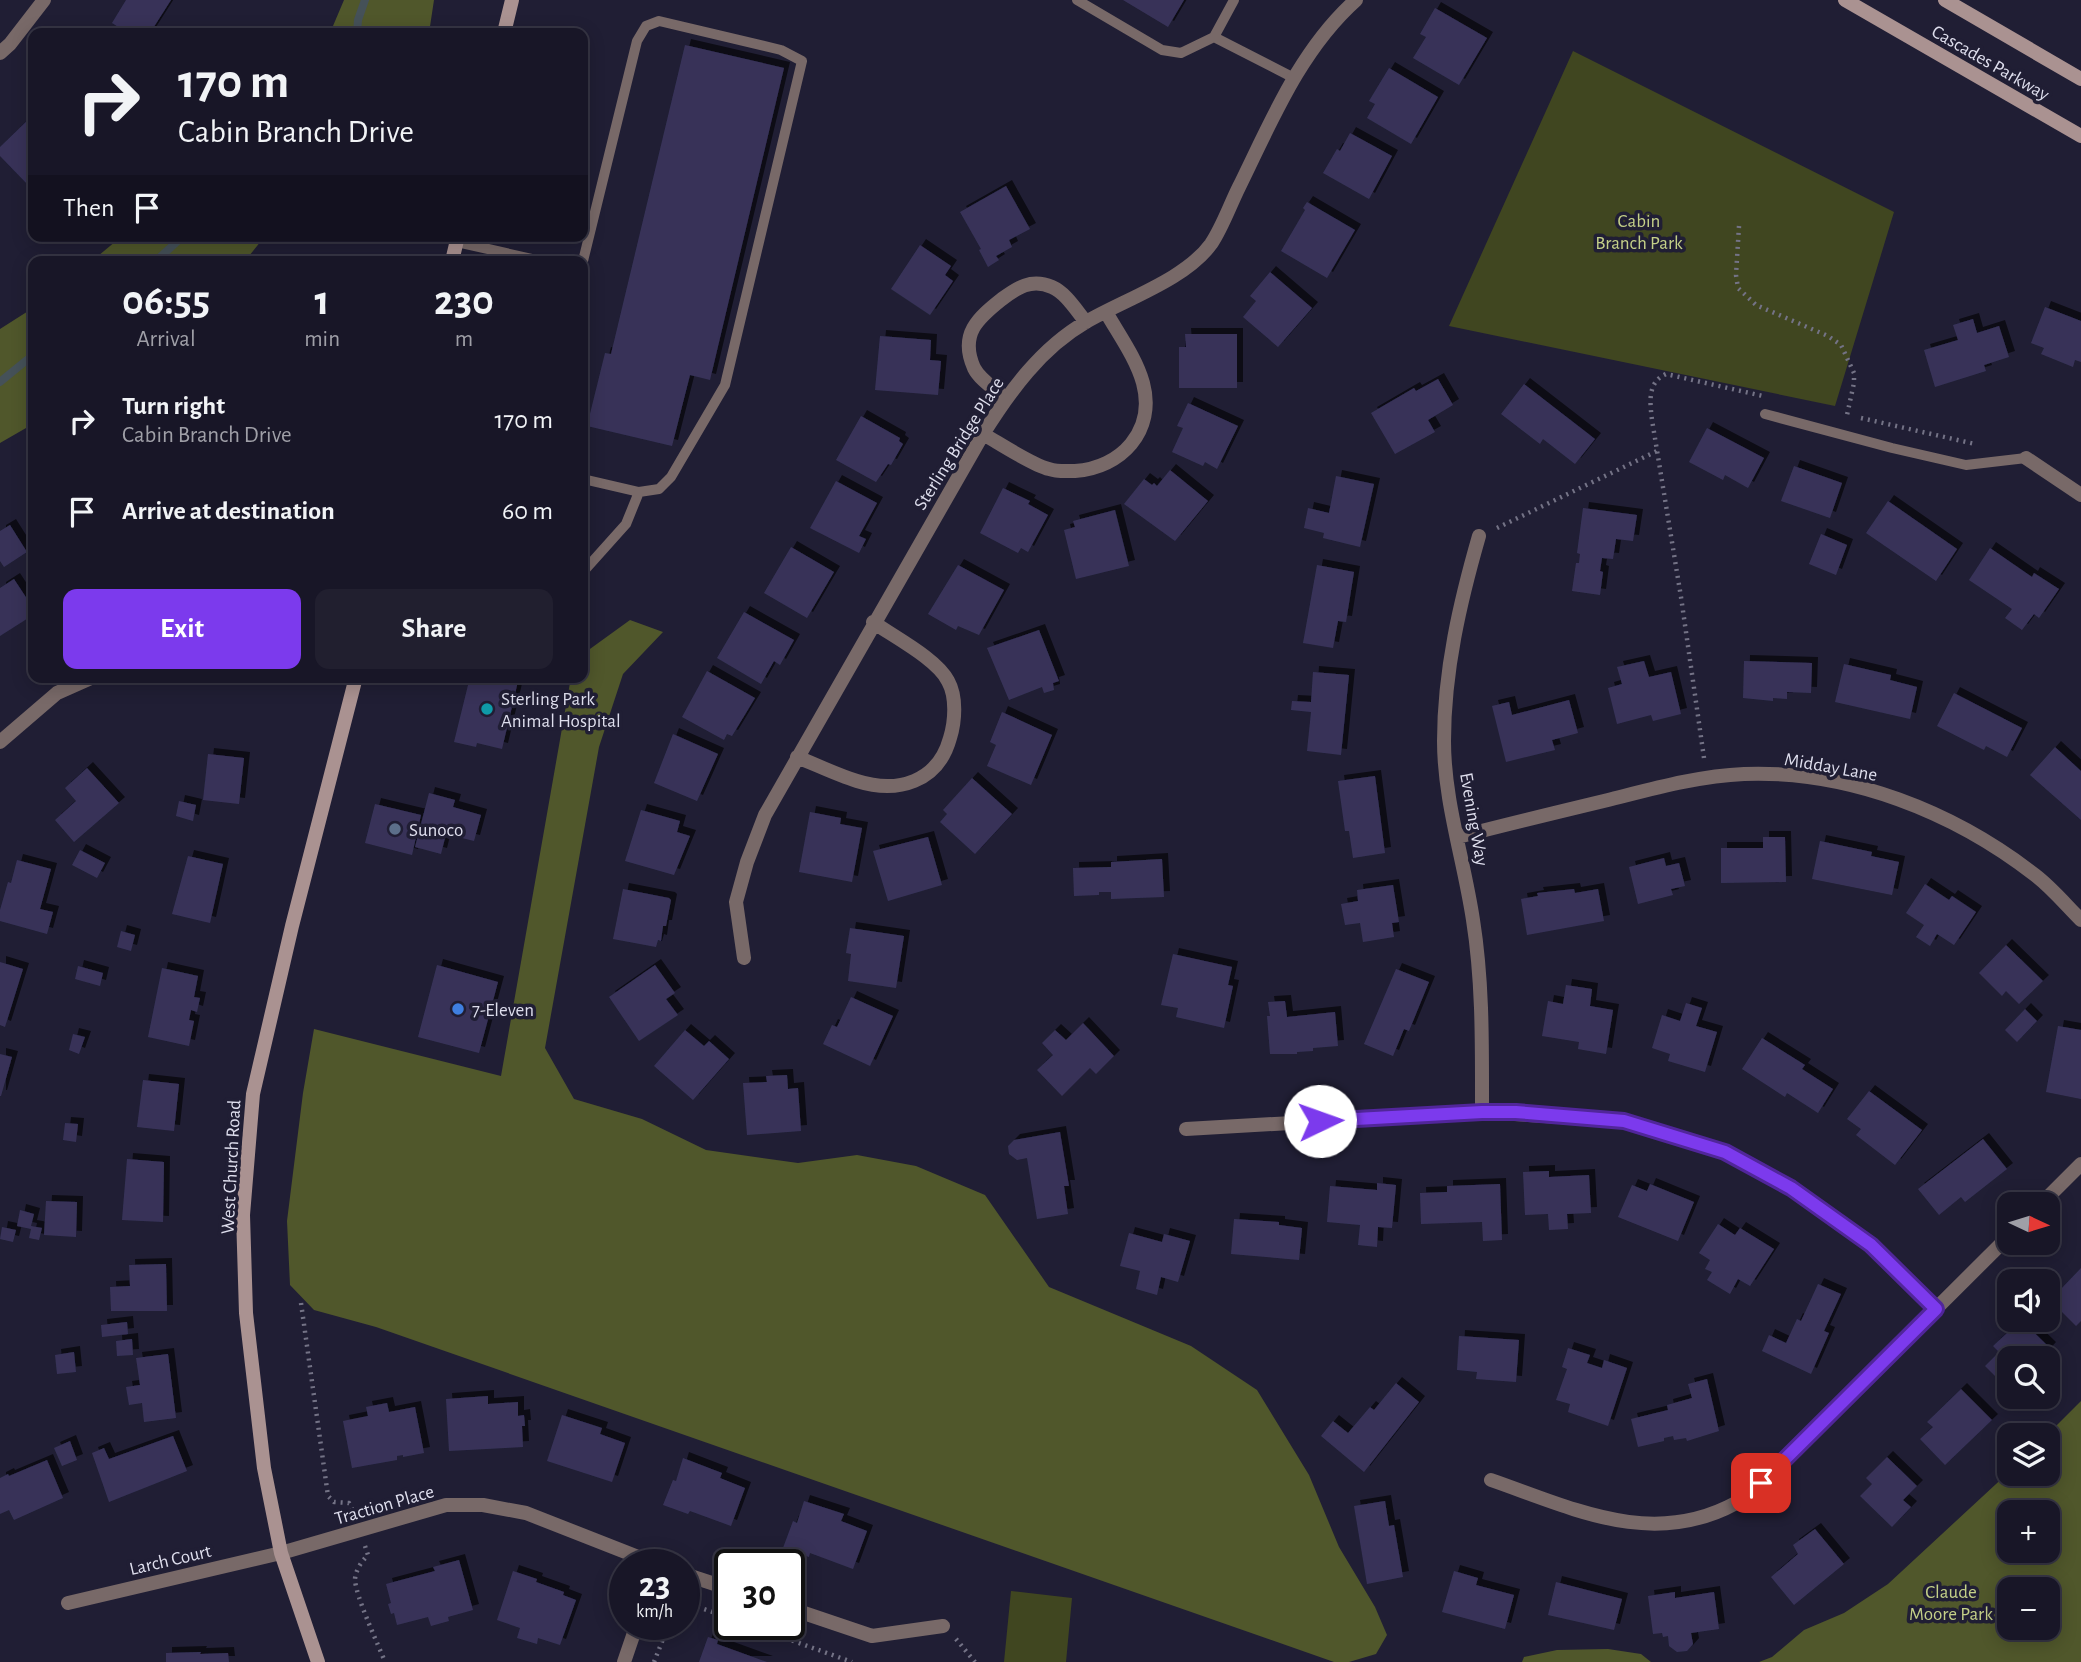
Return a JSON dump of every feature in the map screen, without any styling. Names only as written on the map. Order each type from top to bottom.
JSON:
[{"type":"main road","points":[[505,28],[512,0]]},
{"type":"main road","name":"Cascades Parkway","points":[[1845,0],[2081,136]]},
{"type":"main road","name":"Cascades Parkway","points":[[1945,0],[2081,79]]},
{"type":"main road","name":"West Church Road","points":[[318,1662],[281,1553],[264,1468],[246,1313],[243,1215],[253,1094],[292,926],[354,683]]},
{"type":"street","points":[[0,53],[44,0]]},
{"type":"street","name":"Sterling Bridge Place","points":[[744,958],[736,902],[747,862],[765,816],[982,434],[1023,376],[1056,344],[1086,322],[1184,269],[1210,245],[1294,78],[1322,37],[1356,0]]},
{"type":"street","points":[[1005,398],[979,376],[970,353],[970,334],[979,317],[1021,285],[1037,284],[1052,287],[1063,294],[1086,322]]},
{"type":"street","points":[[982,434],[1048,470],[1093,470],[1110,463],[1126,451],[1146,411],[1143,385],[1135,362],[1106,312]]},
{"type":"street","points":[[2026,458],[2081,495]]},
{"type":"street","name":"Evening Way","points":[[1479,536],[1464,590],[1446,692],[1445,755],[1448,792],[1474,920],[1480,980],[1482,1112]]},
{"type":"street","points":[[797,757],[856,781],[873,785],[898,785],[917,782],[935,769],[946,752],[955,718],[949,682],[937,667],[873,622]]},
{"type":"street","points":[[0,742],[57,693],[80,683]]},
{"type":"street","name":"Midday Lane","points":[[1458,837],[1665,786],[1744,774],[1800,776],[1866,790],[1930,811],[1984,840],[2037,876],[2081,920]]},
{"type":"street","points":[[1186,1129],[1482,1112],[1516,1112],[1624,1121],[1725,1152],[1791,1188],[1871,1245],[1936,1309]]},
{"type":"street","points":[[2053,1192],[2081,1164]]},
{"type":"street","points":[[1491,1480],[1602,1518],[1646,1525],[1691,1522],[1737,1503],[1761,1483],[1997,1248]]},
{"type":"street","name":"Traction Place","points":[[281,1553],[446,1505],[483,1504],[526,1513],[618,1549]]},
{"type":"street","name":"Larch Court","points":[[68,1603],[281,1553]]},
{"type":"street","points":[[805,1613],[872,1636],[943,1626]]},
{"type":"street","points":[[624,1662],[632,1640]]},
{"type":"lane","points":[[1077,0],[1162,50],[1181,53],[1214,37],[1234,0]]},
{"type":"lane","points":[[588,241],[637,41],[646,26],[659,21],[781,50],[802,61],[725,385],[671,477],[659,489],[639,492],[588,480]]},
{"type":"lane","points":[[1214,37],[1294,78]]},
{"type":"lane","points":[[468,242],[522,256]]},
{"type":"lane","points":[[1765,414],[1966,465],[2026,458]]},
{"type":"lane","points":[[588,566],[626,524],[639,492]]},
{"type":"path","points":[[1739,226],[1736,275],[1738,288],[1756,305],[1828,336],[1841,345],[1854,373],[1847,415]]},
{"type":"path","points":[[1707,779],[1650,397],[1654,384],[1659,377],[1666,374],[1770,397]]},
{"type":"path","points":[[1834,412],[1987,447]]},
{"type":"path","points":[[1479,536],[1657,451]]},
{"type":"path","points":[[302,1303],[328,1496],[334,1502],[349,1503],[353,1512]]},
{"type":"path","points":[[365,1546],[368,1555],[360,1562],[355,1579],[385,1662]]},
{"type":"path","points":[[943,1626],[975,1662]]},
{"type":"path","points":[[654,1662],[663,1640]]},
{"type":"path","points":[[791,1640],[852,1662]]},
{"type":"green space","points":[[344,0],[434,0],[430,28],[332,28]]},
{"type":"green space","name":"Cabin Branch Park","points":[[1573,51],[1894,212],[1835,406],[1449,326]]},
{"type":"green space","points":[[115,242],[260,242],[249,256],[98,256]]},
{"type":"green space","points":[[28,311],[28,427],[0,443],[0,329]]},
{"type":"green space","points":[[630,620],[663,632],[623,674],[599,747],[545,1048],[574,1099],[642,1119],[706,1150],[798,1163],[857,1155],[916,1166],[985,1195],[1049,1287],[1191,1346],[1257,1390],[1309,1475],[1339,1547],[1375,1607],[1387,1635],[1376,1654],[1349,1662],[1334,1662],[376,1327],[314,1310],[290,1285],[287,1221],[314,1029],[501,1076],[570,683],[588,683],[588,650]]},
{"type":"green space","name":"Claude Moore Park","points":[[2081,1401],[2081,1662],[1759,1662],[1772,1657],[1804,1630],[1844,1613],[1888,1584],[1997,1483],[1997,1486],[2060,1486],[2059,1423]]},
{"type":"green space","points":[[1011,1591],[1072,1598],[1066,1662],[1004,1662]]},
{"type":"green space","points":[[1608,1649],[1641,1654],[1651,1662],[1522,1662],[1524,1657],[1557,1650]]},
{"type":"building","points":[[126,0],[171,0],[153,28],[120,28],[112,23]]},
{"type":"building","points":[[1123,0],[1184,0],[1168,27]]},
{"type":"building","points":[[1435,8],[1487,38],[1459,85],[1413,58],[1426,37],[1420,34]]},
{"type":"building","points":[[685,45],[784,68],[710,380],[690,375],[672,446],[588,426],[605,353],[611,354]]},
{"type":"building","points":[[1389,68],[1438,97],[1411,144],[1367,118],[1375,104],[1369,101]]},
{"type":"building","points":[[28,120],[28,185],[0,156],[0,147]]},
{"type":"building","points":[[1350,133],[1392,156],[1369,199],[1323,173]]},
{"type":"building","points":[[1006,186],[1030,229],[1009,240],[1012,247],[996,256],[999,260],[988,267],[960,212]]},
{"type":"building","points":[[1307,202],[1355,230],[1327,278],[1281,251]]},
{"type":"building","points":[[920,245],[951,266],[945,275],[953,281],[930,315],[891,289]]},
{"type":"building","points":[[1270,272],[1312,308],[1278,347],[1243,317],[1256,301],[1250,296]]},
{"type":"building","points":[[2045,307],[2081,321],[2081,362],[2075,360],[2073,367],[2041,354],[2044,348],[2031,343]]},
{"type":"building","points":[[1973,319],[1977,333],[1999,326],[2009,357],[1984,365],[1986,371],[1935,387],[1924,350],[1958,340],[1953,325]]},
{"type":"building","points":[[1185,334],[1237,334],[1237,388],[1179,388],[1179,347],[1186,347]]},
{"type":"building","points":[[880,336],[931,340],[930,360],[941,361],[938,395],[875,390]]},
{"type":"building","points":[[1438,379],[1453,405],[1428,420],[1435,432],[1395,454],[1371,413],[1414,388],[1416,391]]},
{"type":"building","points":[[1524,384],[1595,439],[1575,464],[1543,439],[1540,444],[1501,414]]},
{"type":"building","points":[[1188,403],[1238,426],[1217,469],[1205,462],[1203,466],[1172,452],[1183,428],[1177,426]]},
{"type":"building","points":[[861,416],[900,438],[899,441],[903,444],[891,465],[888,464],[876,482],[836,460]]},
{"type":"building","points":[[1707,428],[1764,458],[1748,488],[1725,475],[1723,480],[1689,462]]},
{"type":"building","points":[[1794,466],[1842,483],[1830,518],[1781,501]]},
{"type":"building","points":[[1170,470],[1208,501],[1175,541],[1124,504],[1144,479],[1157,486]]},
{"type":"building","points":[[1336,476],[1374,484],[1360,547],[1323,538],[1324,533],[1304,528],[1308,508],[1329,513]]},
{"type":"building","points":[[836,481],[877,503],[859,536],[866,539],[859,553],[810,528]]},
{"type":"building","points":[[1003,488],[1030,501],[1028,504],[1048,515],[1028,552],[1021,548],[1018,553],[980,533]]},
{"type":"building","points":[[1888,501],[1957,549],[1936,581],[1866,533]]},
{"type":"building","points":[[1583,508],[1637,515],[1633,541],[1616,539],[1613,559],[1602,558],[1600,595],[1572,591],[1576,563],[1579,563],[1580,554],[1577,553]]},
{"type":"building","points":[[1115,510],[1129,566],[1076,579],[1064,530],[1075,527],[1073,521]]},
{"type":"building","points":[[10,525],[27,552],[4,567],[0,561],[0,531]]},
{"type":"building","points":[[1821,534],[1847,545],[1836,575],[1809,564]]},
{"type":"building","points":[[791,547],[834,572],[807,618],[764,593]]},
{"type":"building","points":[[1990,548],[2032,577],[2034,573],[2059,589],[2039,618],[2034,614],[2022,630],[2005,618],[2012,609],[1969,580]]},
{"type":"building","points":[[958,565],[1004,590],[979,635],[958,626],[956,630],[928,614]]},
{"type":"building","points":[[1317,565],[1354,572],[1346,622],[1338,621],[1333,648],[1303,643]]},
{"type":"building","points":[[14,579],[28,600],[28,618],[0,636],[0,588]]},
{"type":"building","points":[[744,612],[794,640],[780,665],[774,661],[761,684],[717,658]]},
{"type":"building","points":[[1039,630],[1059,681],[1053,683],[1054,690],[1044,693],[1042,687],[1009,700],[987,648]]},
{"type":"building","points":[[1644,661],[1649,677],[1671,672],[1681,714],[1653,721],[1651,715],[1617,724],[1608,688],[1622,684],[1617,667]]},
{"type":"building","points":[[1744,661],[1812,663],[1811,693],[1787,692],[1787,699],[1773,698],[1773,701],[1743,698]]},
{"type":"building","points":[[1844,664],[1891,675],[1890,680],[1917,687],[1910,719],[1835,702]]},
{"type":"building","points":[[707,671],[755,698],[732,736],[727,734],[724,740],[682,717]]},
{"type":"building","points":[[1313,672],[1349,675],[1341,755],[1307,751],[1311,712],[1291,710],[1292,701],[1311,702]]},
{"type":"building","name":"Sterling Park Animal Hospital","points":[[469,683],[518,683],[502,749],[477,743],[476,747],[454,742]]},
{"type":"building","points":[[1954,693],[2022,728],[2007,757],[1986,746],[1984,750],[1937,726]]},
{"type":"building","points":[[1569,700],[1578,733],[1552,740],[1555,750],[1506,762],[1492,706],[1509,702],[1512,715]]},
{"type":"building","points":[[1002,712],[1052,735],[1031,785],[987,766],[996,745],[990,742]]},
{"type":"building","points":[[673,734],[718,754],[697,801],[654,783]]},
{"type":"building","points":[[2055,747],[2081,771],[2081,820],[2030,775]]},
{"type":"building","points":[[208,754],[244,758],[239,804],[203,800]]},
{"type":"building","points":[[87,768],[119,803],[74,842],[55,820],[76,801],[65,788]]},
{"type":"building","points":[[1375,776],[1385,853],[1353,858],[1349,831],[1345,831],[1338,781]]},
{"type":"building","points":[[972,778],[1012,814],[975,854],[940,822],[947,814],[943,810]]},
{"type":"building","points":[[429,793],[455,800],[453,807],[481,815],[474,841],[446,834],[441,854],[415,847]]},
{"type":"building","points":[[179,801],[196,805],[193,821],[176,816]]},
{"type":"building","points":[[375,804],[421,815],[412,855],[365,843]]},
{"type":"building","points":[[641,810],[680,821],[677,832],[690,836],[674,875],[625,861]]},
{"type":"building","points":[[810,812],[841,818],[840,824],[862,828],[852,882],[799,872]]},
{"type":"building","points":[[928,837],[942,885],[888,901],[873,851]]},
{"type":"building","points":[[1763,837],[1785,837],[1786,882],[1721,883],[1721,848],[1763,848]]},
{"type":"building","points":[[1820,841],[1872,852],[1871,856],[1899,862],[1892,895],[1812,879]]},
{"type":"building","points":[[80,850],[105,863],[97,878],[72,865]]},
{"type":"building","points":[[188,856],[223,864],[210,923],[172,914]]},
{"type":"building","points":[[1664,858],[1666,866],[1679,863],[1685,886],[1671,889],[1673,895],[1638,904],[1629,867]]},
{"type":"building","points":[[1162,859],[1164,897],[1111,899],[1111,892],[1074,896],[1073,868],[1111,867],[1111,862]]},
{"type":"building","points":[[17,860],[51,869],[40,909],[53,912],[47,934],[0,921],[0,910]]},
{"type":"building","points":[[1925,884],[1949,900],[1952,896],[1976,912],[1954,945],[1937,934],[1930,946],[1916,937],[1924,925],[1906,913]]},
{"type":"building","points":[[1393,885],[1399,922],[1392,923],[1394,937],[1363,942],[1360,923],[1345,925],[1341,904],[1358,901],[1357,890]]},
{"type":"building","points":[[623,889],[671,900],[666,926],[663,926],[661,941],[658,940],[656,947],[613,939]]},
{"type":"building","points":[[1574,889],[1575,893],[1598,889],[1604,921],[1527,935],[1521,899],[1538,896],[1537,893]]},
{"type":"building","points":[[850,928],[904,936],[896,988],[848,981],[851,954],[846,953]]},
{"type":"building","points":[[121,931],[135,935],[131,951],[117,947]]},
{"type":"building","points":[[2006,945],[2043,981],[2019,1004],[2006,991],[2002,996],[1979,973]]},
{"type":"building","points":[[1173,954],[1232,967],[1228,985],[1233,986],[1224,1028],[1176,1017],[1178,1008],[1161,1005]]},
{"type":"building","points":[[0,962],[23,969],[5,1027],[0,1025]]},
{"type":"building","name":"7-Eleven","points":[[437,965],[498,982],[479,1053],[418,1037]]},
{"type":"building","points":[[655,965],[675,993],[666,999],[678,1015],[639,1041],[609,997]]},
{"type":"building","points":[[78,966],[103,973],[100,986],[75,979]]},
{"type":"building","points":[[162,968],[198,976],[194,997],[200,998],[197,1012],[191,1010],[189,1020],[194,1021],[189,1046],[148,1037]]},
{"type":"building","points":[[1396,969],[1429,982],[1409,1031],[1404,1029],[1393,1056],[1364,1044]]},
{"type":"building","points":[[1566,985],[1592,989],[1590,1006],[1613,1010],[1606,1054],[1578,1049],[1579,1042],[1542,1036],[1548,1001],[1563,1004]]},
{"type":"building","points":[[851,997],[893,1016],[870,1066],[823,1044],[832,1025],[837,1027]]},
{"type":"building","points":[[1285,1001],[1287,1017],[1335,1012],[1338,1046],[1313,1048],[1313,1051],[1297,1054],[1270,1054],[1268,1002]]},
{"type":"building","points":[[1686,1003],[1702,1008],[1696,1026],[1717,1032],[1705,1072],[1668,1061],[1670,1054],[1652,1048],[1662,1015],[1680,1021]]},
{"type":"building","points":[[2025,1009],[2037,1021],[2017,1042],[2005,1030]]},
{"type":"building","points":[[1083,1023],[1114,1056],[1096,1074],[1090,1068],[1062,1096],[1037,1070],[1053,1055],[1042,1043],[1055,1030],[1066,1040]]},
{"type":"building","points":[[2058,1026],[2081,1030],[2081,1099],[2046,1092]]},
{"type":"building","points":[[685,1030],[704,1046],[709,1041],[729,1059],[693,1100],[654,1066]]},
{"type":"building","points":[[73,1034],[85,1037],[79,1054],[69,1050]]},
{"type":"building","points":[[1762,1038],[1805,1065],[1802,1069],[1833,1089],[1818,1113],[1787,1093],[1785,1097],[1742,1069]]},
{"type":"building","points":[[0,1054],[12,1057],[1,1096],[0,1096]]},
{"type":"building","points":[[787,1075],[788,1089],[798,1088],[801,1131],[747,1135],[743,1083],[767,1082],[766,1076]]},
{"type":"building","points":[[143,1080],[179,1084],[174,1131],[137,1127]]},
{"type":"building","points":[[1869,1091],[1922,1130],[1895,1165],[1856,1135],[1861,1129],[1847,1119]]},
{"type":"building","points":[[65,1123],[78,1124],[76,1142],[63,1140]]},
{"type":"building","points":[[1060,1132],[1069,1186],[1064,1186],[1068,1214],[1037,1219],[1027,1158],[1017,1160],[1009,1154],[1008,1146],[1014,1140]]},
{"type":"building","points":[[1983,1139],[2007,1169],[1965,1202],[1961,1197],[1939,1215],[1918,1189]]},
{"type":"building","points":[[127,1159],[164,1162],[163,1222],[122,1220]]},
{"type":"building","points":[[1549,1171],[1549,1177],[1589,1175],[1591,1213],[1567,1214],[1568,1229],[1549,1230],[1548,1214],[1525,1215],[1523,1172]]},
{"type":"building","points":[[1377,1183],[1396,1185],[1392,1228],[1378,1227],[1377,1247],[1358,1245],[1360,1225],[1327,1222],[1330,1186],[1377,1190]]},
{"type":"building","points":[[1500,1184],[1502,1240],[1483,1241],[1482,1222],[1421,1224],[1420,1193],[1447,1192],[1447,1186]]},
{"type":"building","points":[[1650,1184],[1694,1202],[1678,1241],[1618,1217],[1632,1185],[1647,1191]]},
{"type":"building","points":[[46,1201],[77,1202],[76,1237],[44,1235]]},
{"type":"building","points":[[20,1210],[34,1214],[31,1226],[42,1228],[39,1240],[29,1238],[31,1229],[17,1226]]},
{"type":"building","points":[[1234,1219],[1279,1222],[1279,1225],[1302,1228],[1299,1260],[1231,1254]]},
{"type":"building","points":[[1718,1224],[1735,1235],[1740,1228],[1774,1249],[1750,1286],[1738,1279],[1730,1294],[1707,1280],[1712,1272],[1705,1269],[1710,1260],[1699,1253]]},
{"type":"building","points":[[2,1227],[16,1230],[13,1242],[0,1239]]},
{"type":"building","points":[[1129,1233],[1162,1242],[1164,1234],[1190,1241],[1178,1282],[1161,1277],[1157,1295],[1136,1289],[1140,1271],[1120,1266]]},
{"type":"building","points":[[166,1264],[167,1311],[111,1311],[110,1287],[130,1286],[129,1265]]},
{"type":"building","points":[[2081,1268],[2081,1321],[2076,1326],[2060,1310],[2060,1290]]},
{"type":"building","points":[[1818,1284],[1841,1294],[1824,1331],[1829,1333],[1811,1374],[1762,1351],[1769,1335],[1786,1343],[1797,1319],[1801,1321]]},
{"type":"building","points":[[127,1322],[128,1334],[102,1337],[101,1325]]},
{"type":"building","points":[[2008,1332],[2033,1332],[2048,1346],[1997,1346],[1997,1350],[1993,1346]]},
{"type":"building","points":[[1459,1336],[1519,1340],[1516,1382],[1476,1379],[1477,1372],[1457,1370]]},
{"type":"building","points":[[132,1339],[133,1355],[117,1356],[116,1341]]},
{"type":"building","points":[[1568,1348],[1590,1355],[1587,1363],[1602,1368],[1604,1360],[1627,1368],[1608,1426],[1568,1412],[1570,1404],[1556,1400],[1567,1369],[1562,1367]]},
{"type":"building","points":[[74,1352],[76,1372],[57,1374],[55,1355]]},
{"type":"building","points":[[168,1354],[176,1418],[144,1422],[142,1403],[129,1405],[126,1387],[140,1385],[136,1358]]},
{"type":"building","points":[[1997,1354],[1997,1378],[1985,1366]]},
{"type":"building","points":[[1707,1379],[1719,1431],[1687,1441],[1686,1438],[1674,1440],[1673,1436],[1638,1447],[1631,1419],[1668,1410],[1667,1405],[1692,1398],[1688,1384]]},
{"type":"building","points":[[1396,1383],[1419,1402],[1364,1472],[1321,1436],[1333,1421],[1348,1433],[1370,1407],[1374,1410]]},
{"type":"building","points":[[1961,1389],[1992,1420],[1945,1465],[1920,1439],[1933,1427],[1927,1422]]},
{"type":"building","points":[[488,1396],[488,1404],[518,1402],[518,1416],[524,1415],[523,1447],[449,1451],[446,1399]]},
{"type":"building","points":[[387,1403],[389,1412],[415,1407],[424,1453],[397,1456],[397,1460],[352,1468],[343,1421],[368,1416],[366,1407]]},
{"type":"building","points":[[562,1415],[602,1428],[600,1434],[625,1443],[612,1482],[547,1461]]},
{"type":"building","points":[[173,1436],[187,1471],[109,1502],[92,1453],[104,1448],[109,1459]]},
{"type":"building","points":[[70,1441],[77,1460],[62,1466],[54,1448]]},
{"type":"building","points":[[1887,1457],[1917,1486],[1903,1500],[1911,1507],[1892,1527],[1860,1496],[1872,1484],[1866,1478]]},
{"type":"building","points":[[683,1458],[722,1473],[720,1478],[745,1488],[731,1526],[690,1511],[688,1514],[663,1505],[673,1480],[676,1481]]},
{"type":"building","points":[[47,1460],[63,1498],[14,1520],[9,1510],[0,1514],[0,1478]]},
{"type":"building","points":[[804,1501],[844,1514],[841,1521],[867,1531],[853,1569],[810,1553],[809,1557],[805,1556],[805,1549],[783,1548],[793,1521],[797,1523]]},
{"type":"building","points":[[1385,1501],[1389,1526],[1394,1525],[1403,1577],[1367,1584],[1354,1506]]},
{"type":"building","points":[[1815,1529],[1844,1564],[1794,1605],[1771,1577],[1798,1554],[1793,1545]]},
{"type":"building","points":[[459,1560],[473,1610],[448,1617],[449,1621],[431,1626],[428,1617],[397,1625],[388,1604],[391,1603],[386,1584],[435,1571],[433,1567]]},
{"type":"building","points":[[513,1571],[537,1579],[536,1582],[564,1592],[563,1595],[576,1600],[560,1645],[538,1638],[537,1644],[517,1638],[520,1628],[497,1620]]},
{"type":"building","points":[[1454,1571],[1478,1578],[1476,1585],[1514,1595],[1505,1629],[1442,1612]]},
{"type":"building","points":[[1556,1582],[1622,1599],[1614,1630],[1548,1615]]},
{"type":"building","points":[[1675,1592],[1675,1598],[1714,1592],[1719,1629],[1691,1633],[1693,1644],[1687,1651],[1677,1652],[1669,1646],[1668,1636],[1663,1637],[1662,1633],[1653,1634],[1648,1596]]},
{"type":"building","points":[[708,1637],[718,1640],[717,1644],[767,1662],[699,1662]]},
{"type":"building","points":[[201,1652],[200,1654],[228,1653],[229,1662],[166,1662],[166,1653]]},
{"type":"waterway","points":[[357,28],[365,0]]},
{"type":"waterway","points":[[161,256],[177,242]]},
{"type":"waterway","points":[[0,382],[28,359]]},
{"type":"place","name":"Sterling Park Animal Hospital","points":[[487,709]]},
{"type":"place","name":"Sunoco","points":[[395,829]]},
{"type":"place","name":"7-Eleven","points":[[458,1009]]},
{"type":"route","points":[[1320,1121],[1482,1112],[1516,1112],[1624,1121],[1725,1152],[1791,1188],[1871,1245],[1936,1309],[1761,1483]]}]
